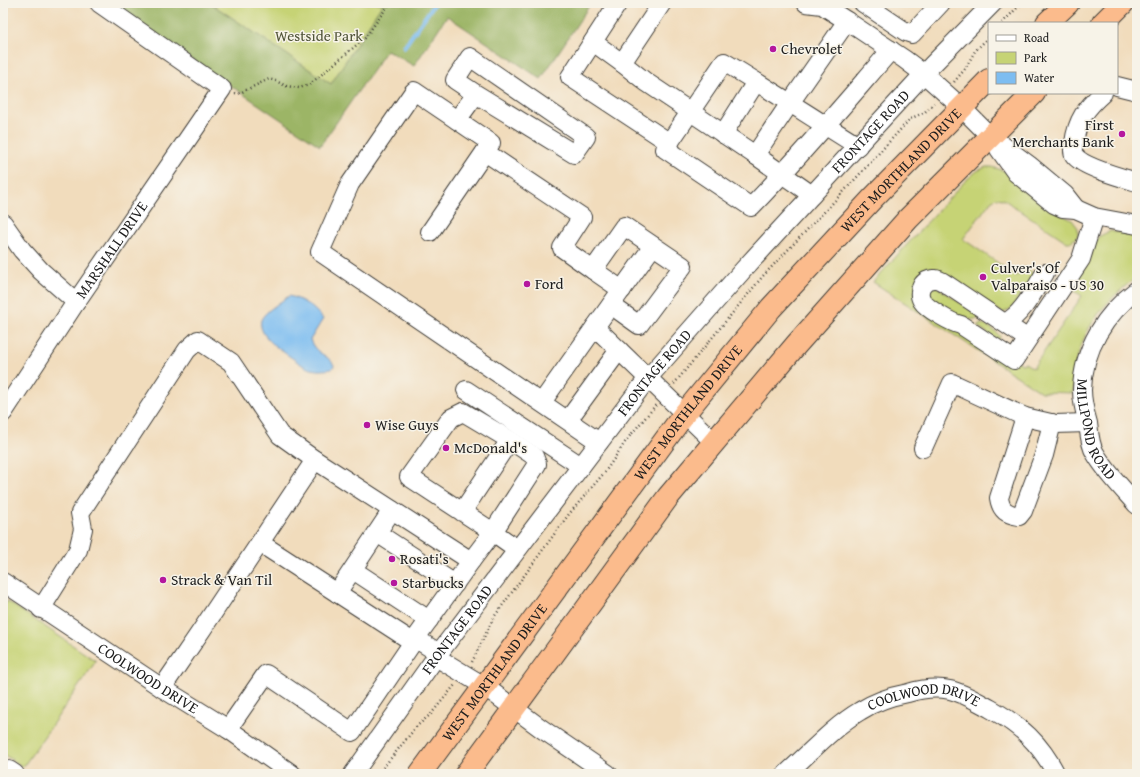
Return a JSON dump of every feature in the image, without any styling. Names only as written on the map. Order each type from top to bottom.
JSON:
[{"type":"highway","points":[[1048,22],[1068,3]]},
{"type":"highway","points":[[1104,22],[1123,3]]},
{"type":"highway","name":"WEST MORTHLAND DRIVE","points":[[420,774],[685,413],[771,308],[873,198],[988,81]]},
{"type":"highway","points":[[466,774],[668,497],[796,345],[908,219],[1033,94]]},
{"type":"street","points":[[99,3],[222,89]]},
{"type":"street","points":[[618,3],[570,77],[670,143]]},
{"type":"street","points":[[622,63],[662,3]]},
{"type":"street","points":[[806,3],[822,5],[891,50],[924,74],[961,107],[990,136],[1029,165],[1065,195],[1076,210],[1094,217],[1137,224]]},
{"type":"street","points":[[863,3],[906,32],[912,34],[941,3]]},
{"type":"street","name":"FRONTAGE ROAD","points":[[353,774],[436,657],[648,378],[744,269],[989,4]]},
{"type":"street","points":[[755,155],[847,21]]},
{"type":"street","points":[[593,42],[646,82],[812,195]]},
{"type":"street","points":[[858,146],[826,126],[790,102],[724,62],[665,149],[751,207],[826,126],[891,50]]},
{"type":"street","points":[[470,57],[586,137],[574,154],[476,94],[455,80],[470,57]]},
{"type":"street","points":[[723,134],[756,82]]},
{"type":"street","points":[[1118,86],[1137,91]]},
{"type":"street","name":"MARSHALL DRIVE","points":[[3,413],[76,302],[222,89]]},
{"type":"street","points":[[430,232],[491,143],[414,91],[350,184],[320,252],[599,442]]},
{"type":"street","points":[[457,120],[476,94]]},
{"type":"street","points":[[1102,94],[1087,110],[1078,123],[1074,143],[1074,156],[1100,170],[1137,182]]},
{"type":"street","points":[[485,152],[582,217],[562,248],[622,290]]},
{"type":"street","points":[[1022,348],[1081,259],[1094,217]]},
{"type":"street","points":[[3,223],[22,250],[41,271],[76,302]]},
{"type":"street","points":[[593,270],[624,226],[683,266],[639,325],[611,305]]},
{"type":"street","points":[[542,402],[654,246]]},
{"type":"street","points":[[1005,323],[1012,320],[1018,313],[1045,273]]},
{"type":"street","points":[[929,279],[936,279],[946,284],[1005,323],[1022,348],[953,323],[925,305],[921,300],[919,292],[922,285],[929,279]]},
{"type":"street","name":"MILLPOND ROAD","points":[[1137,290],[1124,299],[1111,313],[1099,330],[1086,362],[1082,392],[1094,452],[1113,478],[1137,505]]},
{"type":"street","points":[[595,327],[714,442]]},
{"type":"street","points":[[41,609],[78,550],[83,529],[80,514],[187,350],[198,340],[232,362],[280,435],[392,510],[471,560]]},
{"type":"street","points":[[568,420],[619,350]]},
{"type":"street","points":[[923,448],[952,383],[1025,417],[1052,423],[1087,423]]},
{"type":"street","points":[[466,390],[581,466]]},
{"type":"street","points":[[228,729],[266,674],[352,732],[413,642],[471,560],[493,532],[537,464],[534,456],[463,412],[451,418],[409,477],[493,532],[517,549]]},
{"type":"street","points":[[1025,417],[999,498],[1000,506],[1009,514],[1019,516],[1023,511],[1044,455],[1052,423]]},
{"type":"street","points":[[462,512],[510,440]]},
{"type":"street","points":[[162,688],[316,460]]},
{"type":"street","points":[[337,593],[392,510]]},
{"type":"street","points":[[378,533],[455,584]]},
{"type":"street","points":[[260,543],[413,642],[421,642],[434,650],[436,657],[484,686],[542,729],[608,774]]},
{"type":"street","points":[[353,570],[429,620]]},
{"type":"street","name":"COOLWOOD DRIVE","points":[[3,582],[41,609],[228,729],[292,774]]},
{"type":"street","name":"COOLWOOD DRIVE","points":[[786,774],[826,737],[861,710],[901,694],[918,690],[934,689],[950,690],[965,696],[1009,720],[1028,735],[1041,748],[1056,774]]},
{"type":"path","points":[[222,89],[238,94],[269,79],[276,80],[286,86],[299,88],[309,85],[365,38],[390,3]]},
{"type":"path","points":[[1003,22],[1022,3]]},
{"type":"green space","points":[[108,3],[210,3],[331,84],[383,3],[591,3],[541,79],[447,16],[414,66],[387,50],[320,146]]},
{"type":"green space","name":"Westside Park","points":[[210,3],[383,3],[331,84]]},
{"type":"green space","points":[[986,167],[992,167],[1005,171],[1058,213],[1072,220],[1078,228],[1078,236],[1071,242],[1067,242],[1003,199],[996,198],[991,201],[963,239],[1017,276],[1024,267],[1032,272],[1033,276],[1012,308],[1003,313],[944,277],[914,293],[1022,364],[1025,363],[1033,368],[1082,296],[1071,289],[1098,237],[1110,231],[1137,236],[1137,277],[1110,301],[1099,313],[1090,327],[1083,341],[1078,357],[1074,374],[1073,393],[1041,392],[873,282],[965,181],[977,171]]},
{"type":"green space","points":[[933,284],[982,318],[967,320],[930,302],[926,289]]},
{"type":"green space","points":[[981,324],[989,327],[997,333],[1000,337],[999,341],[977,326]]},
{"type":"green space","points":[[7,601],[96,661],[23,767],[3,754],[3,607]]},
{"type":"water","points":[[289,296],[308,304],[323,319],[310,340],[315,349],[331,361],[334,365],[332,369],[316,370],[305,367],[272,343],[263,332],[261,320],[263,317]]},
{"type":"waterway","points":[[404,47],[435,3]]},
{"type":"place","name":"Chevrolet","points":[[773,49]]},
{"type":"place","name":"First Merchants Bank","points":[[1122,134]]},
{"type":"place","name":"Culver's Of Valparaiso - US 30","points":[[983,277]]},
{"type":"place","name":"Ford","points":[[527,284]]},
{"type":"place","name":"Wise Guys","points":[[367,425]]},
{"type":"place","name":"McDonald's","points":[[446,448]]},
{"type":"place","name":"Rosati's","points":[[392,559]]},
{"type":"place","name":"Strack & Van Til","points":[[163,580]]},
{"type":"place","name":"Starbucks","points":[[394,583]]}]
